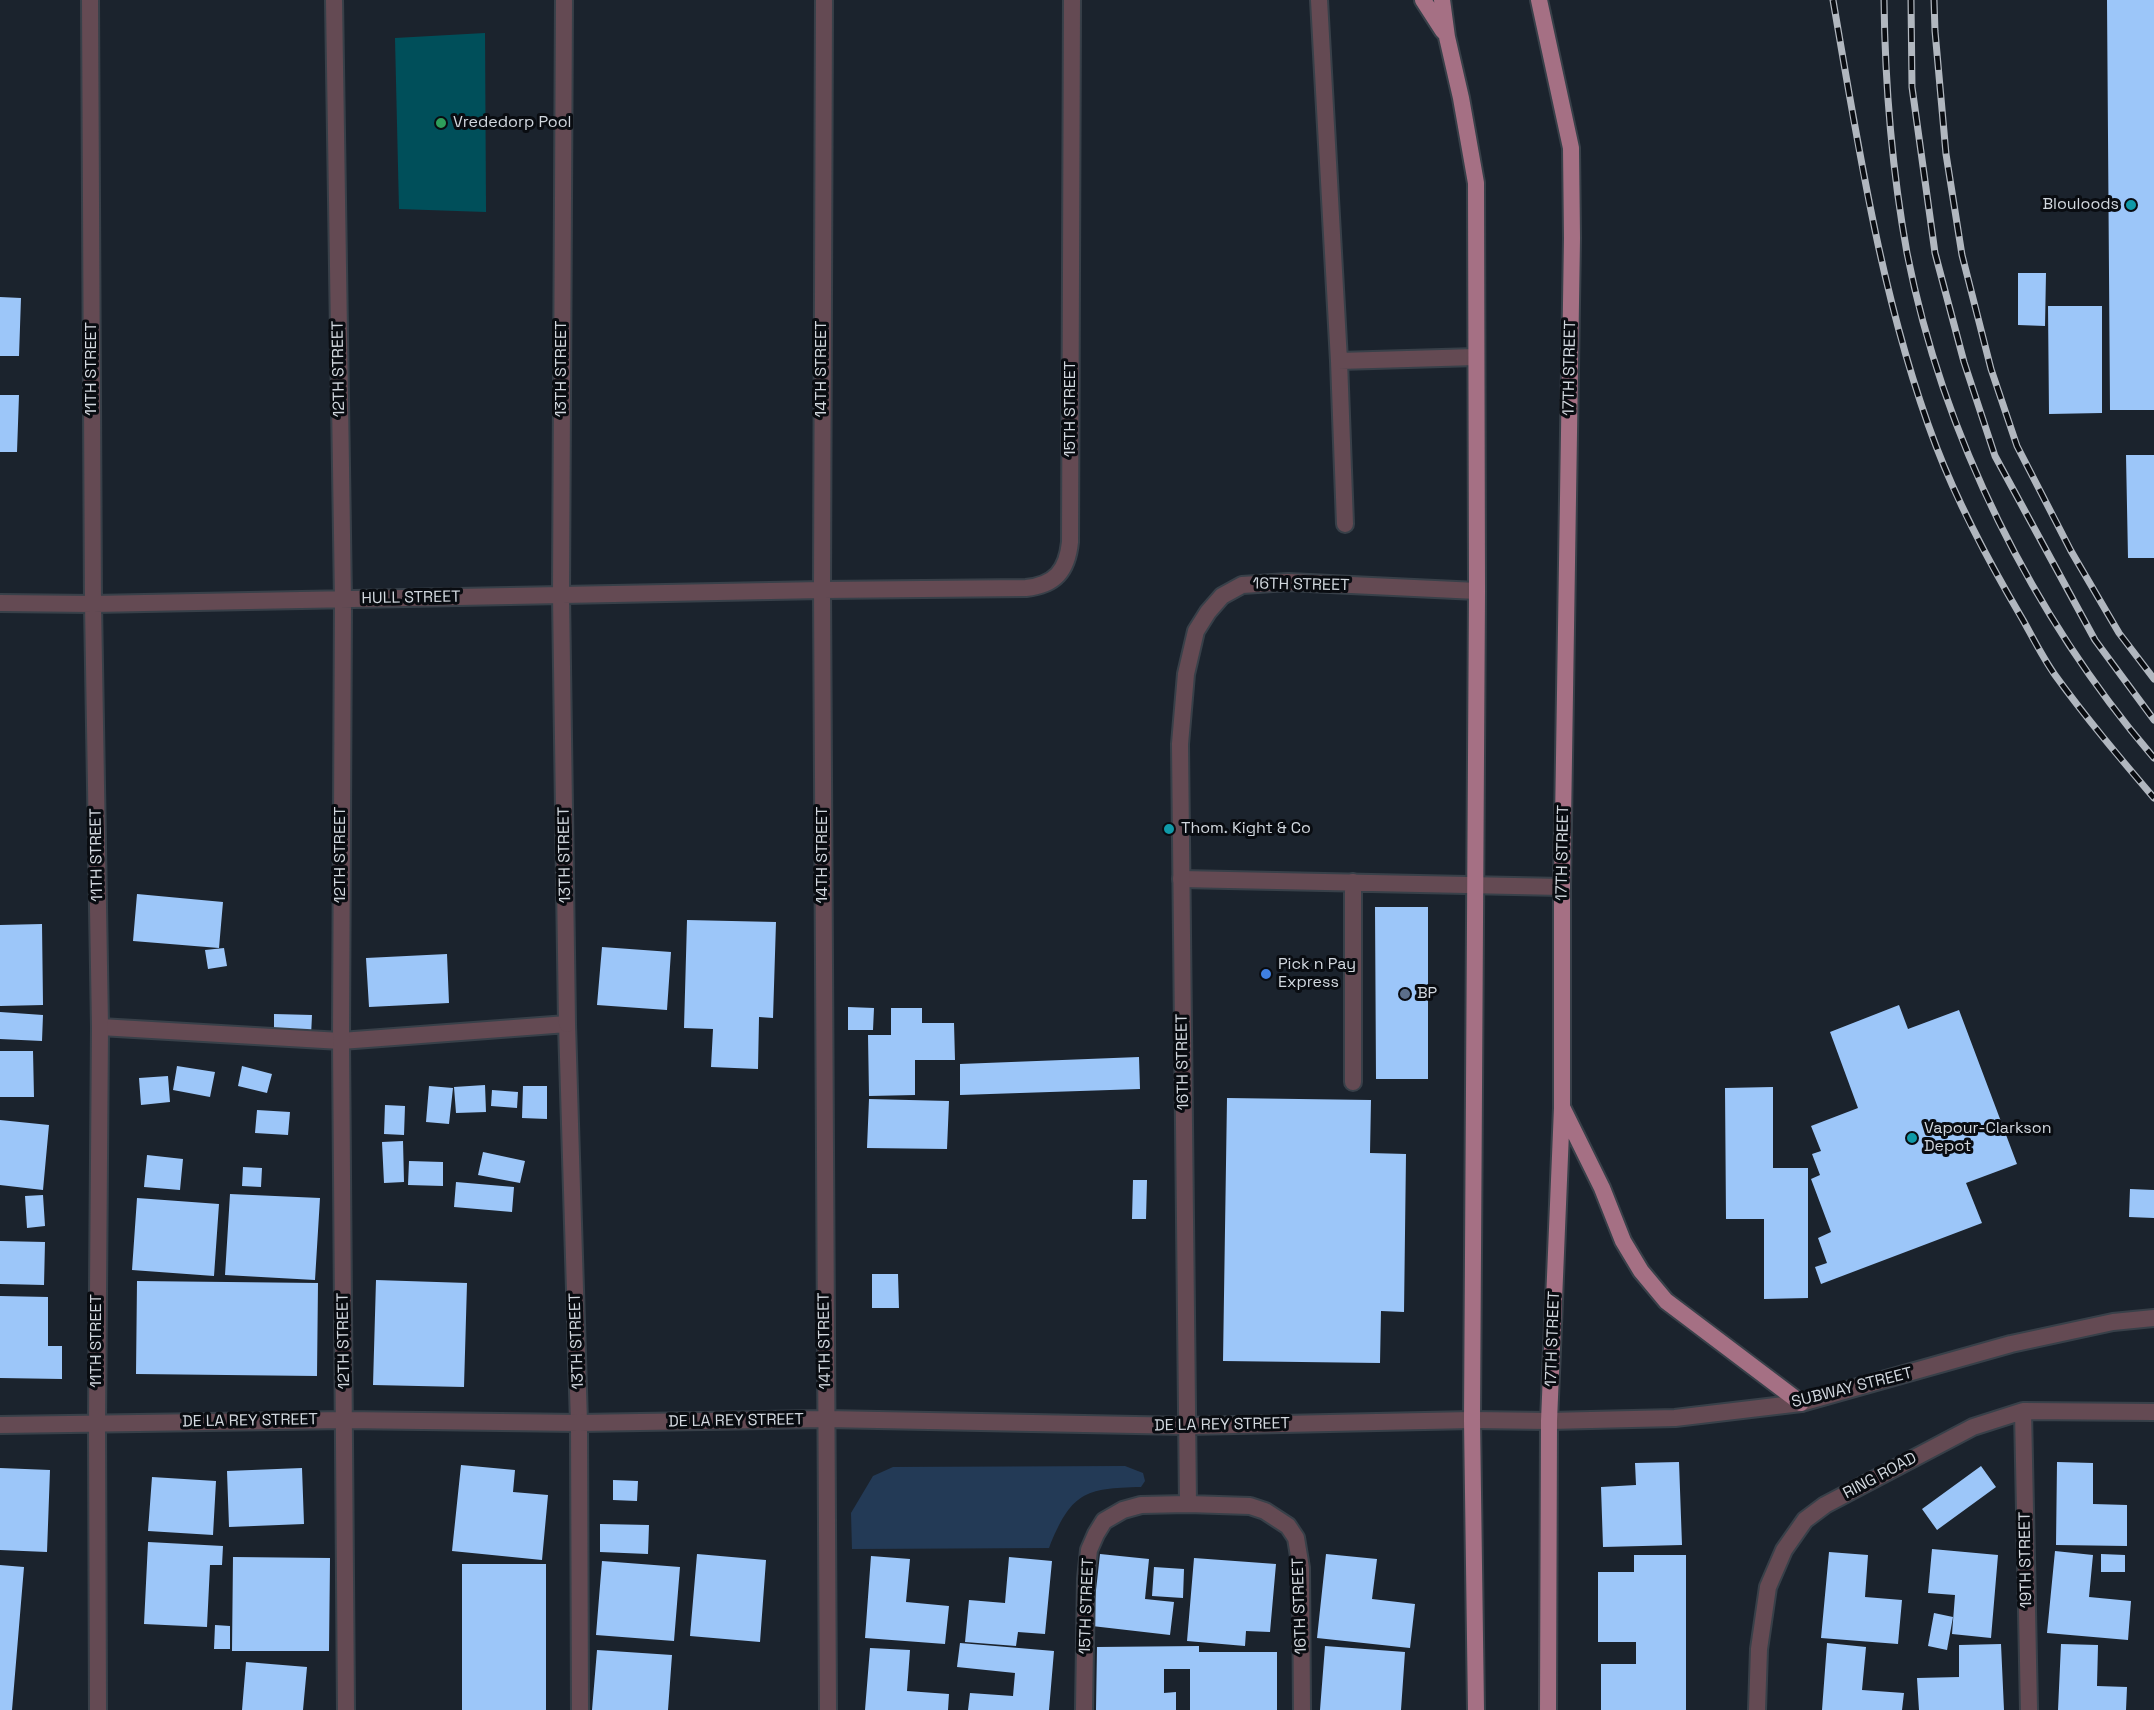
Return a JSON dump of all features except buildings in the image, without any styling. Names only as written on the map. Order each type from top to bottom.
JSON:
[{"type":"main road","points":[[1423,0],[1447,36]]},
{"type":"main road","points":[[1442,0],[1476,183],[1477,591],[1472,1420],[1476,1710]]},
{"type":"main road","name":"17TH STREET","points":[[1539,0],[1570,148],[1572,238],[1562,887],[1562,1108],[1549,1421],[1548,1710]]},
{"type":"main road","points":[[1562,1108],[1602,1188],[1623,1241],[1641,1271],[1666,1301],[1801,1403]]},
{"type":"street","name":"11TH STREET","points":[[90,0],[93,604],[100,1027],[97,1424],[98,1710]]},
{"type":"street","name":"12TH STREET","points":[[334,0],[342,600],[341,1041],[346,1710]]},
{"type":"street","name":"13TH STREET","points":[[564,0],[561,595],[567,1024],[579,1424],[580,1710]]},
{"type":"street","name":"14TH STREET","points":[[824,0],[822,590],[828,1710]]},
{"type":"street","name":"15TH STREET","points":[[822,590],[1041,587],[1053,580],[1068,556],[1070,542],[1072,0]]},
{"type":"street","points":[[1319,0],[1346,524]]},
{"type":"street","points":[[1339,361],[1476,357]]},
{"type":"street","name":"16TH STREET","points":[[1302,1710],[1301,1568],[1296,1538],[1288,1526],[1265,1511],[1250,1506],[1188,1504],[1180,744],[1186,674],[1196,631],[1222,596],[1242,585],[1288,582],[1477,591]]},
{"type":"street","name":"HULL STREET","points":[[0,603],[93,604],[822,590]]},
{"type":"street","points":[[1181,879],[1562,887]]},
{"type":"street","points":[[1353,882],[1353,1082]]},
{"type":"street","points":[[100,1027],[341,1041],[567,1024]]},
{"type":"street","name":"SUBWAY STREET","points":[[1472,1420],[1675,1418],[1801,1403],[2011,1344],[2113,1322],[2154,1318]]},
{"type":"street","name":"RING ROAD","points":[[1757,1710],[1759,1649],[1768,1587],[1784,1550],[1805,1520],[1825,1505],[1973,1427],[2023,1411],[2154,1412]]},
{"type":"street","name":"19TH STREET","points":[[2023,1411],[2029,1710]]},
{"type":"street","name":"DE LA REY STREET","points":[[0,1425],[345,1420],[579,1424],[826,1419],[1187,1426],[1472,1420]]},
{"type":"street","name":"15TH STREET","points":[[1084,1710],[1086,1579],[1089,1550],[1096,1534],[1104,1521],[1123,1510],[1141,1505],[1188,1504]]},
{"type":"shaded area","name":"Vrededorp Pool","points":[[485,33],[486,212],[399,209],[395,38]]},
{"type":"shaded area","points":[[1125,1466],[1143,1473],[1145,1481],[1141,1487],[1106,1489],[1082,1497],[1065,1515],[1049,1548],[852,1549],[851,1513],[873,1476],[893,1467]]},
{"type":"railway","points":[[1833,0],[1874,226],[1901,337],[1936,446],[1965,513],[2038,648],[2067,691],[2154,798]]},
{"type":"railway","points":[[1884,0],[1890,127],[1897,190],[1907,253],[1923,321],[1944,389],[1969,456],[2032,585],[2069,645],[2110,703],[2154,758]]},
{"type":"railway","points":[[1911,0],[1912,87],[1935,253],[1964,362],[1995,456],[2095,640],[2154,720]]},
{"type":"railway","points":[[1934,0],[1946,154],[1962,255],[1991,369],[2017,446],[2071,551],[2119,633],[2154,679]]},
{"type":"place","name":"Vrededorp Pool","points":[[441,123]]},
{"type":"place","name":"Blouloods","points":[[2131,205]]},
{"type":"place","name":"Thom. Kight & Co","points":[[1169,829]]},
{"type":"place","name":"Pick n Pay Express","points":[[1266,974]]},
{"type":"place","name":"BP","points":[[1405,994]]},
{"type":"place","name":"Vapour-Clarkson Depot","points":[[1912,1138]]}]
